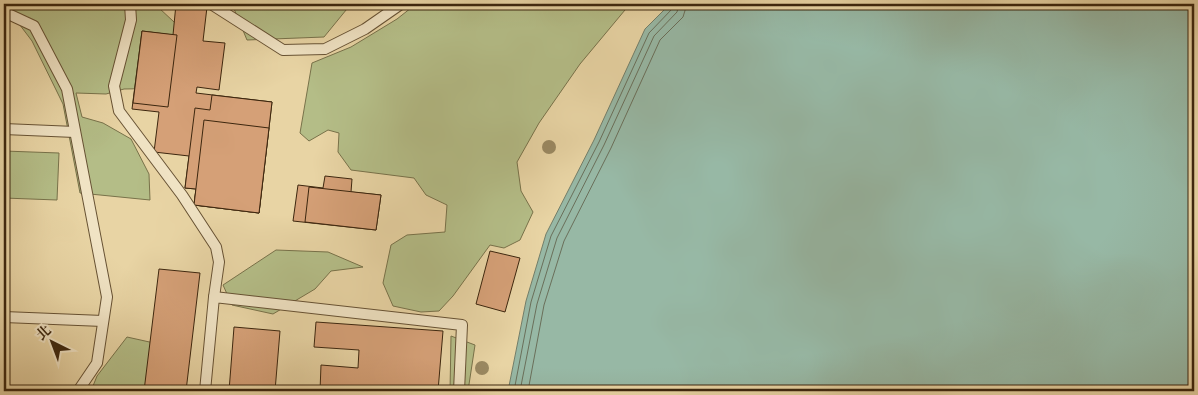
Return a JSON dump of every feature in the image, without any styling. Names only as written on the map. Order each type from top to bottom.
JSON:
[{"type":"lane","points":[[130,4],[131,20]]},
{"type":"lane","points":[[134,4],[114,86],[119,111],[182,195],[216,247],[219,262],[205,391]]},
{"type":"lane","points":[[211,4],[283,50],[325,49],[365,29],[401,4]]},
{"type":"lane","points":[[4,12],[34,26],[67,89],[107,297],[97,363],[78,391]]},
{"type":"lane","points":[[4,129],[75,132]]},
{"type":"lane","points":[[214,297],[462,325],[459,391]]},
{"type":"lane","points":[[4,317],[103,321]]},
{"type":"green space","points":[[4,4],[115,4],[118,7],[159,8],[188,35],[182,88],[124,89],[106,94],[76,93],[82,117],[103,123],[131,139],[149,174],[150,200],[80,193],[63,104],[32,41]]},
{"type":"green space","points":[[232,4],[351,4],[324,37],[247,40]]},
{"type":"green space","points":[[416,4],[630,4],[580,64],[539,123],[517,162],[521,191],[533,212],[520,240],[504,248],[490,245],[453,296],[439,311],[421,312],[393,306],[383,283],[391,245],[407,235],[445,232],[447,205],[426,195],[414,178],[351,170],[338,152],[339,133],[328,130],[309,141],[300,133],[312,63],[351,47],[397,19]]},
{"type":"green space","points":[[4,151],[59,153],[57,200],[4,198]]},
{"type":"green space","points":[[276,250],[328,252],[363,267],[331,271],[315,289],[273,314],[232,305],[223,285]]},
{"type":"green space","points":[[451,336],[475,345],[468,391],[450,391]]},
{"type":"green space","points":[[127,337],[163,345],[152,391],[91,391],[97,376]]},
{"type":"water","points":[[670,4],[1194,4],[1194,391],[508,391],[526,301],[546,234],[594,140],[645,29]]},
{"type":"building","points":[[176,4],[207,7],[203,41],[225,43],[219,90],[197,87],[196,93],[272,102],[259,213],[194,205],[196,189],[185,188],[189,156],[154,152],[159,112],[132,109],[142,31],[173,35]]},
{"type":"building","points":[[142,31],[177,35],[168,107],[133,103]]},
{"type":"building","points":[[212,95],[272,102],[259,213],[194,205],[196,189],[185,188],[195,108],[210,110]]},
{"type":"building","points":[[204,120],[269,128],[259,213],[194,205]]},
{"type":"building","points":[[325,176],[352,179],[351,192],[381,195],[376,230],[293,221],[298,185],[323,188]]},
{"type":"building","points":[[309,187],[381,195],[376,230],[305,222]]},
{"type":"building","points":[[490,251],[520,258],[505,312],[476,304]]},
{"type":"building","points":[[159,269],[200,273],[186,391],[144,391]]},
{"type":"building","points":[[316,322],[443,331],[438,391],[320,391],[321,365],[358,368],[359,350],[314,347]]},
{"type":"building","points":[[234,327],[280,331],[275,391],[229,391]]}]
